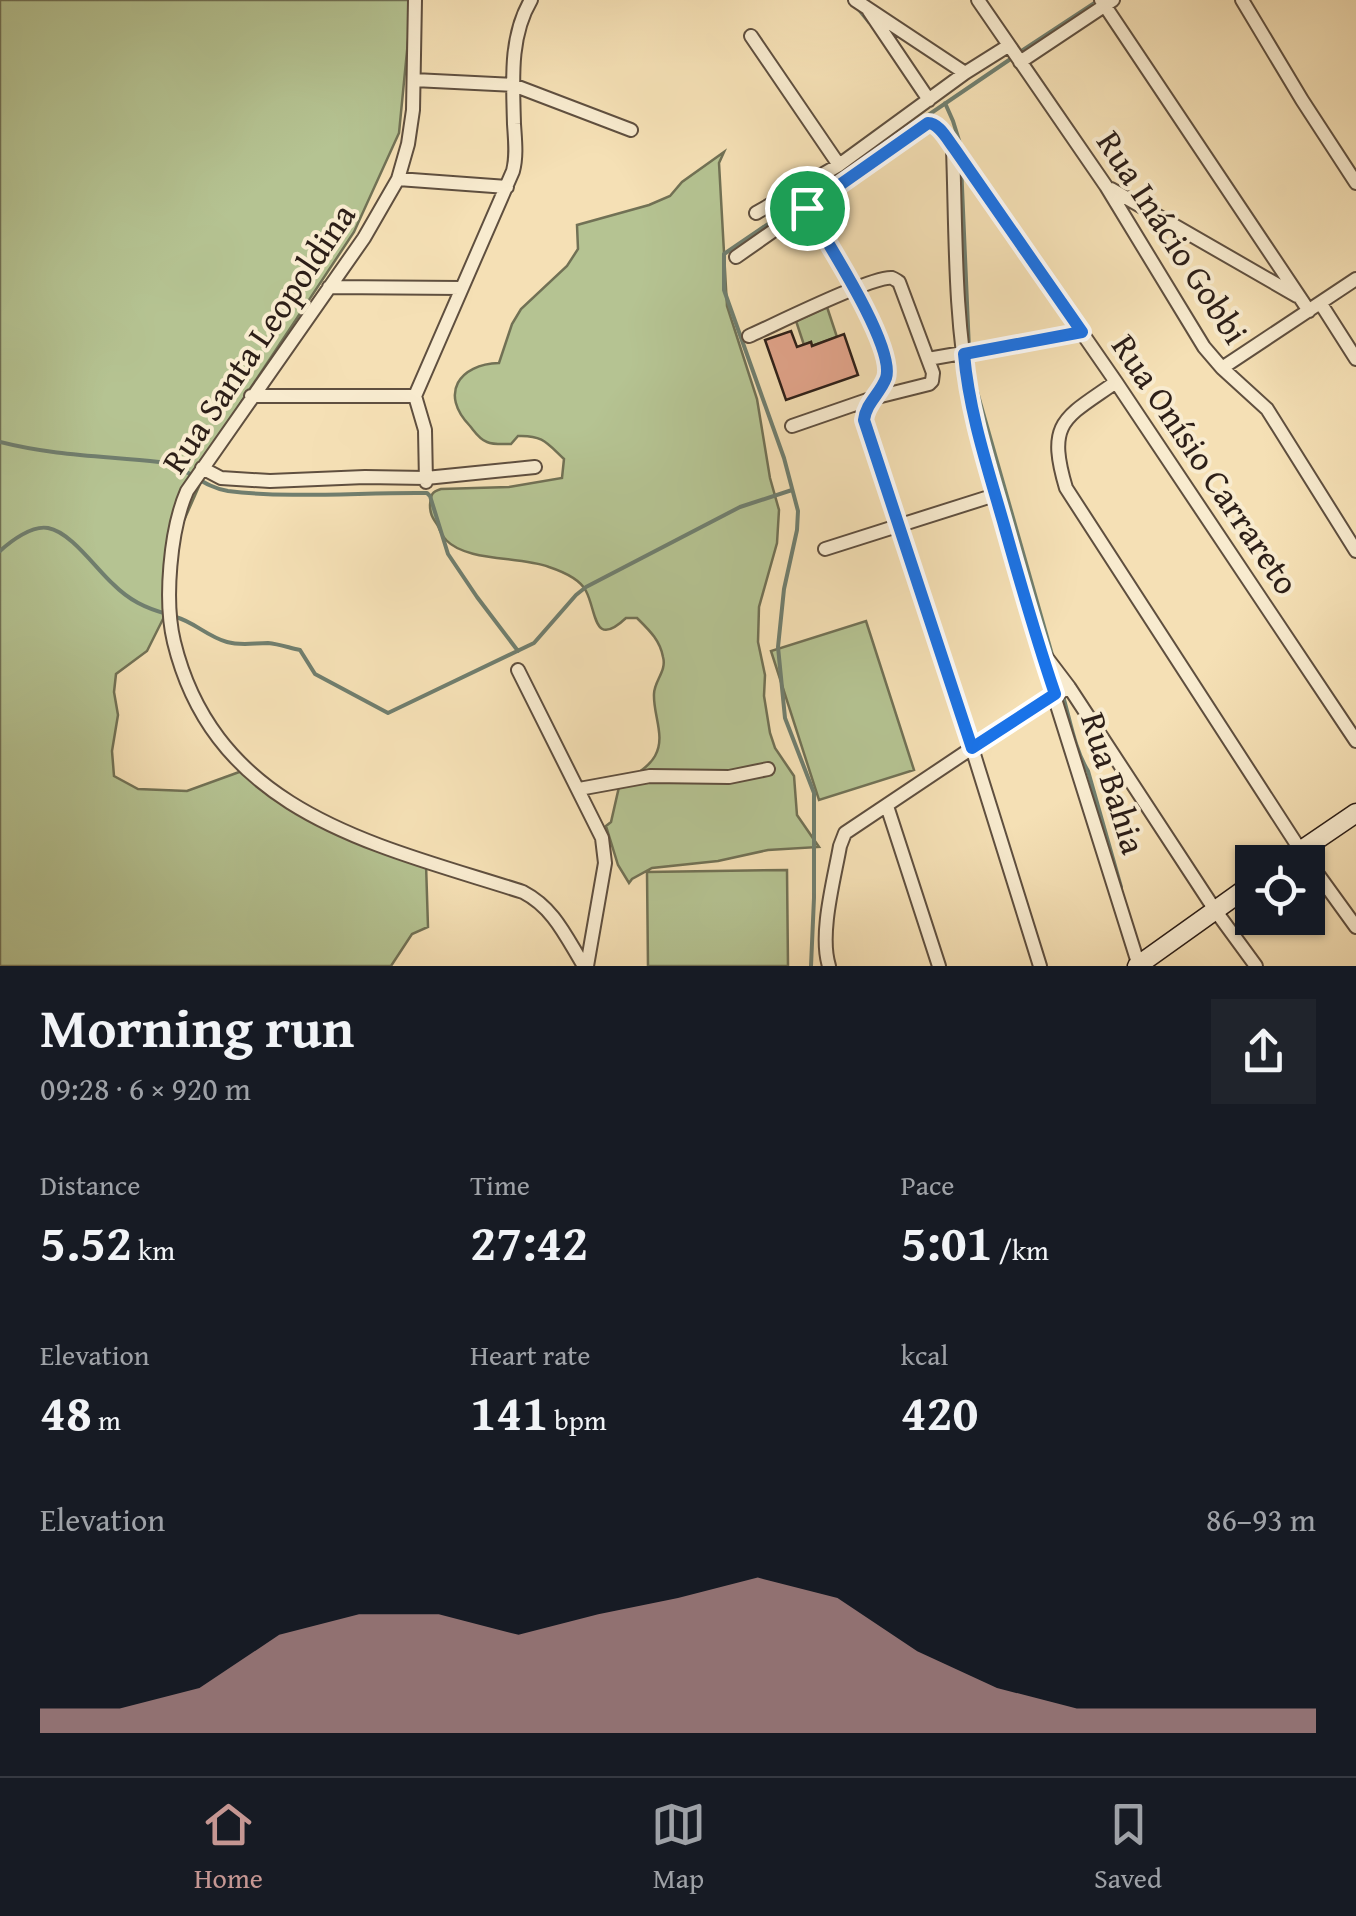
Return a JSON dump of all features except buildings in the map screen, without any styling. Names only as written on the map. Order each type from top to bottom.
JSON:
[{"type":"street","name":"Rua Santa Leopoldina","points":[[415,0],[413,110],[398,179],[330,287],[187,491],[177,519],[169,603],[172,632],[178,659],[216,736],[254,777],[350,835],[537,899],[549,910],[586,966]]},
{"type":"street","points":[[426,481],[425,430],[415,396],[515,163],[518,27],[532,0]]},
{"type":"street","name":"Rua Inácio Gobbi","points":[[978,0],[1106,186],[1204,347],[1267,409],[1356,550]]},
{"type":"street","points":[[1242,0],[1356,183]]},
{"type":"street","points":[[860,2],[966,73]]},
{"type":"street","points":[[860,2],[924,104]]},
{"type":"street","points":[[1020,62],[1106,2],[1299,297]]},
{"type":"street","points":[[751,36],[840,164]]},
{"type":"street","points":[[736,256],[840,164],[1008,46]]},
{"type":"street","points":[[414,80],[514,85],[631,130]]},
{"type":"street","points":[[756,213],[802,200],[928,123],[937,126],[954,149]]},
{"type":"street","name":"Rua Onísio Carrareto","points":[[954,149],[1116,382],[1356,742]]},
{"type":"street","name":"Rua Bahia","points":[[954,149],[957,274],[970,398],[1039,648],[1138,966]]},
{"type":"street","points":[[398,179],[506,187]]},
{"type":"street","points":[[1106,186],[1315,307],[1356,359]]},
{"type":"street","points":[[802,200],[855,288]]},
{"type":"street","points":[[749,336],[855,288],[896,279],[933,373],[930,384],[873,398],[792,426]]},
{"type":"street","points":[[1222,368],[1356,279]]},
{"type":"street","points":[[330,287],[462,288]]},
{"type":"street","points":[[928,360],[1082,332]]},
{"type":"street","points":[[1116,382],[1074,411],[1062,425],[1056,445],[1066,488],[1297,845]]},
{"type":"street","points":[[251,396],[415,396]]},
{"type":"street","points":[[873,398],[864,420],[1040,966]]},
{"type":"street","points":[[202,468],[221,478],[365,477],[426,481],[534,467]]},
{"type":"street","points":[[825,549],[995,495]]},
{"type":"street","points":[[1039,648],[1256,966]]},
{"type":"street","points":[[518,670],[597,824],[605,850],[586,966]]},
{"type":"street","points":[[829,966],[825,939],[842,837],[848,830],[1069,687]]},
{"type":"street","points":[[579,789],[650,776],[729,777],[768,770]]},
{"type":"street","points":[[887,806],[939,966]]},
{"type":"street","points":[[1309,845],[1356,812]]},
{"type":"street","points":[[1325,884],[1356,926]]},
{"type":"street","points":[[1138,966],[1235,896]]},
{"type":"path","points":[[855,288],[886,356],[886,377],[873,398]]},
{"type":"green space","points":[[0,0],[412,0],[399,133],[354,232],[242,401],[211,459],[171,550],[165,615],[147,651],[116,674],[118,715],[112,751],[114,776],[138,789],[187,791],[242,771],[266,791],[426,864],[428,927],[412,934],[391,966],[0,966]]},
{"type":"green space","points":[[724,152],[719,163],[727,306],[757,399],[779,510],[777,543],[759,607],[764,696],[775,748],[794,776],[797,815],[819,847],[768,850],[718,861],[652,868],[629,883],[618,865],[606,826],[611,822],[619,787],[648,765],[658,749],[654,694],[663,667],[659,645],[637,618],[626,618],[615,627],[602,629],[583,587],[564,573],[455,547],[441,533],[431,514],[430,502],[433,493],[441,489],[509,487],[562,478],[564,459],[539,439],[518,436],[511,444],[499,444],[479,437],[456,403],[458,383],[473,369],[499,363],[521,309],[567,266],[578,249],[577,225],[670,196],[682,182]]},
{"type":"green space","points":[[827,307],[837,337],[804,345],[796,321]]},
{"type":"green space","points":[[866,621],[914,770],[819,800],[771,651]]},
{"type":"green space","points":[[787,870],[788,966],[648,966],[647,872]]},
{"type":"waterway","points":[[1020,52],[1099,0]]},
{"type":"waterway","points":[[856,6],[869,22]]},
{"type":"waterway","points":[[811,966],[814,793],[785,718],[778,647],[798,511],[784,458],[724,290],[724,254],[1012,58]]},
{"type":"waterway","points":[[945,103],[962,150]]},
{"type":"waterway","points":[[961,164],[969,349]]},
{"type":"waterway","points":[[972,374],[1053,658]]},
{"type":"waterway","points":[[0,442],[60,453],[159,462],[228,491],[302,495],[427,493],[448,554],[518,651]]},
{"type":"waterway","points":[[176,617],[227,642],[268,643],[300,650],[315,674],[388,713],[534,643],[586,587],[740,507],[792,490]]},
{"type":"waterway","points":[[0,551],[29,531],[57,531],[125,595],[167,614]]},
{"type":"waterway","points":[[1063,696],[1121,887]]},
{"type":"route","points":[[933,123],[1082,332],[964,354],[970,398],[995,495],[1055,694],[972,748],[864,420],[865,410],[886,377],[886,356],[855,288],[807,208],[923,126],[933,123]]}]
